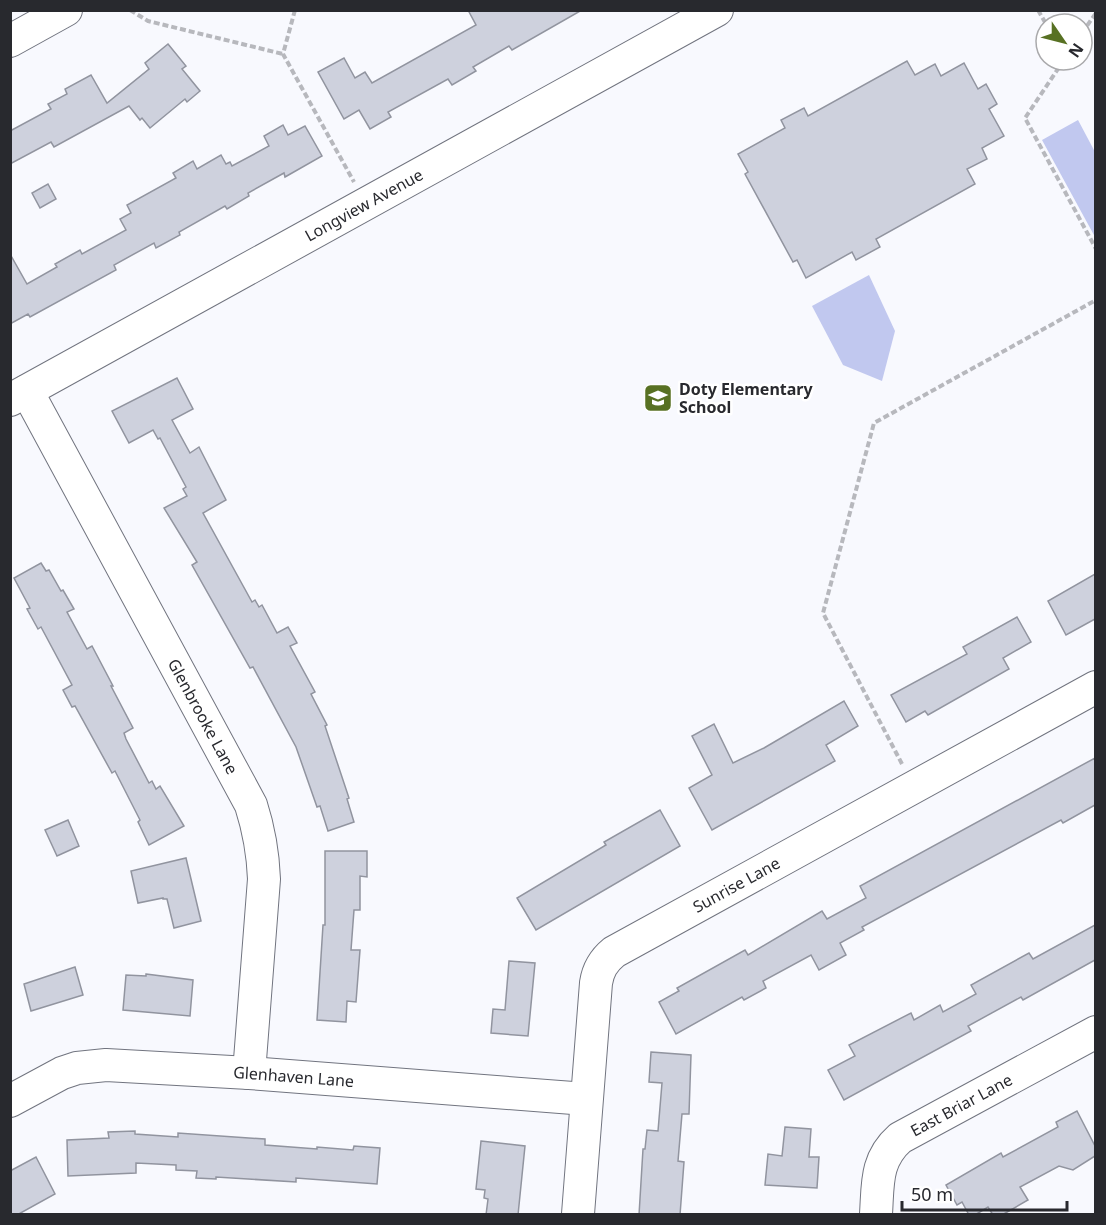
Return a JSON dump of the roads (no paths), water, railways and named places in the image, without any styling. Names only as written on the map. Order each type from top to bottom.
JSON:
[{"type":"street","points":[[10,41],[66,10]]},
{"type":"street","name":"Longview Avenue","points":[[19,396],[717,10]]},
{"type":"street","name":"Glenbrooke Lane","points":[[19,396],[251,805],[263,852],[264,879],[249,1073]]},
{"type":"street","name":"Sunrise Lane","points":[[578,1215],[596,984],[606,958],[1095,687]]},
{"type":"street","name":"East Briar Lane","points":[[876,1215],[880,1169],[887,1152],[900,1138],[1095,1032]]},
{"type":"street","name":"Glenhaven Lane","points":[[10,1101],[62,1073],[91,1065],[249,1073],[586,1099]]},
{"type":"place","name":"Doty Elementary School","points":[[658,398]]}]
